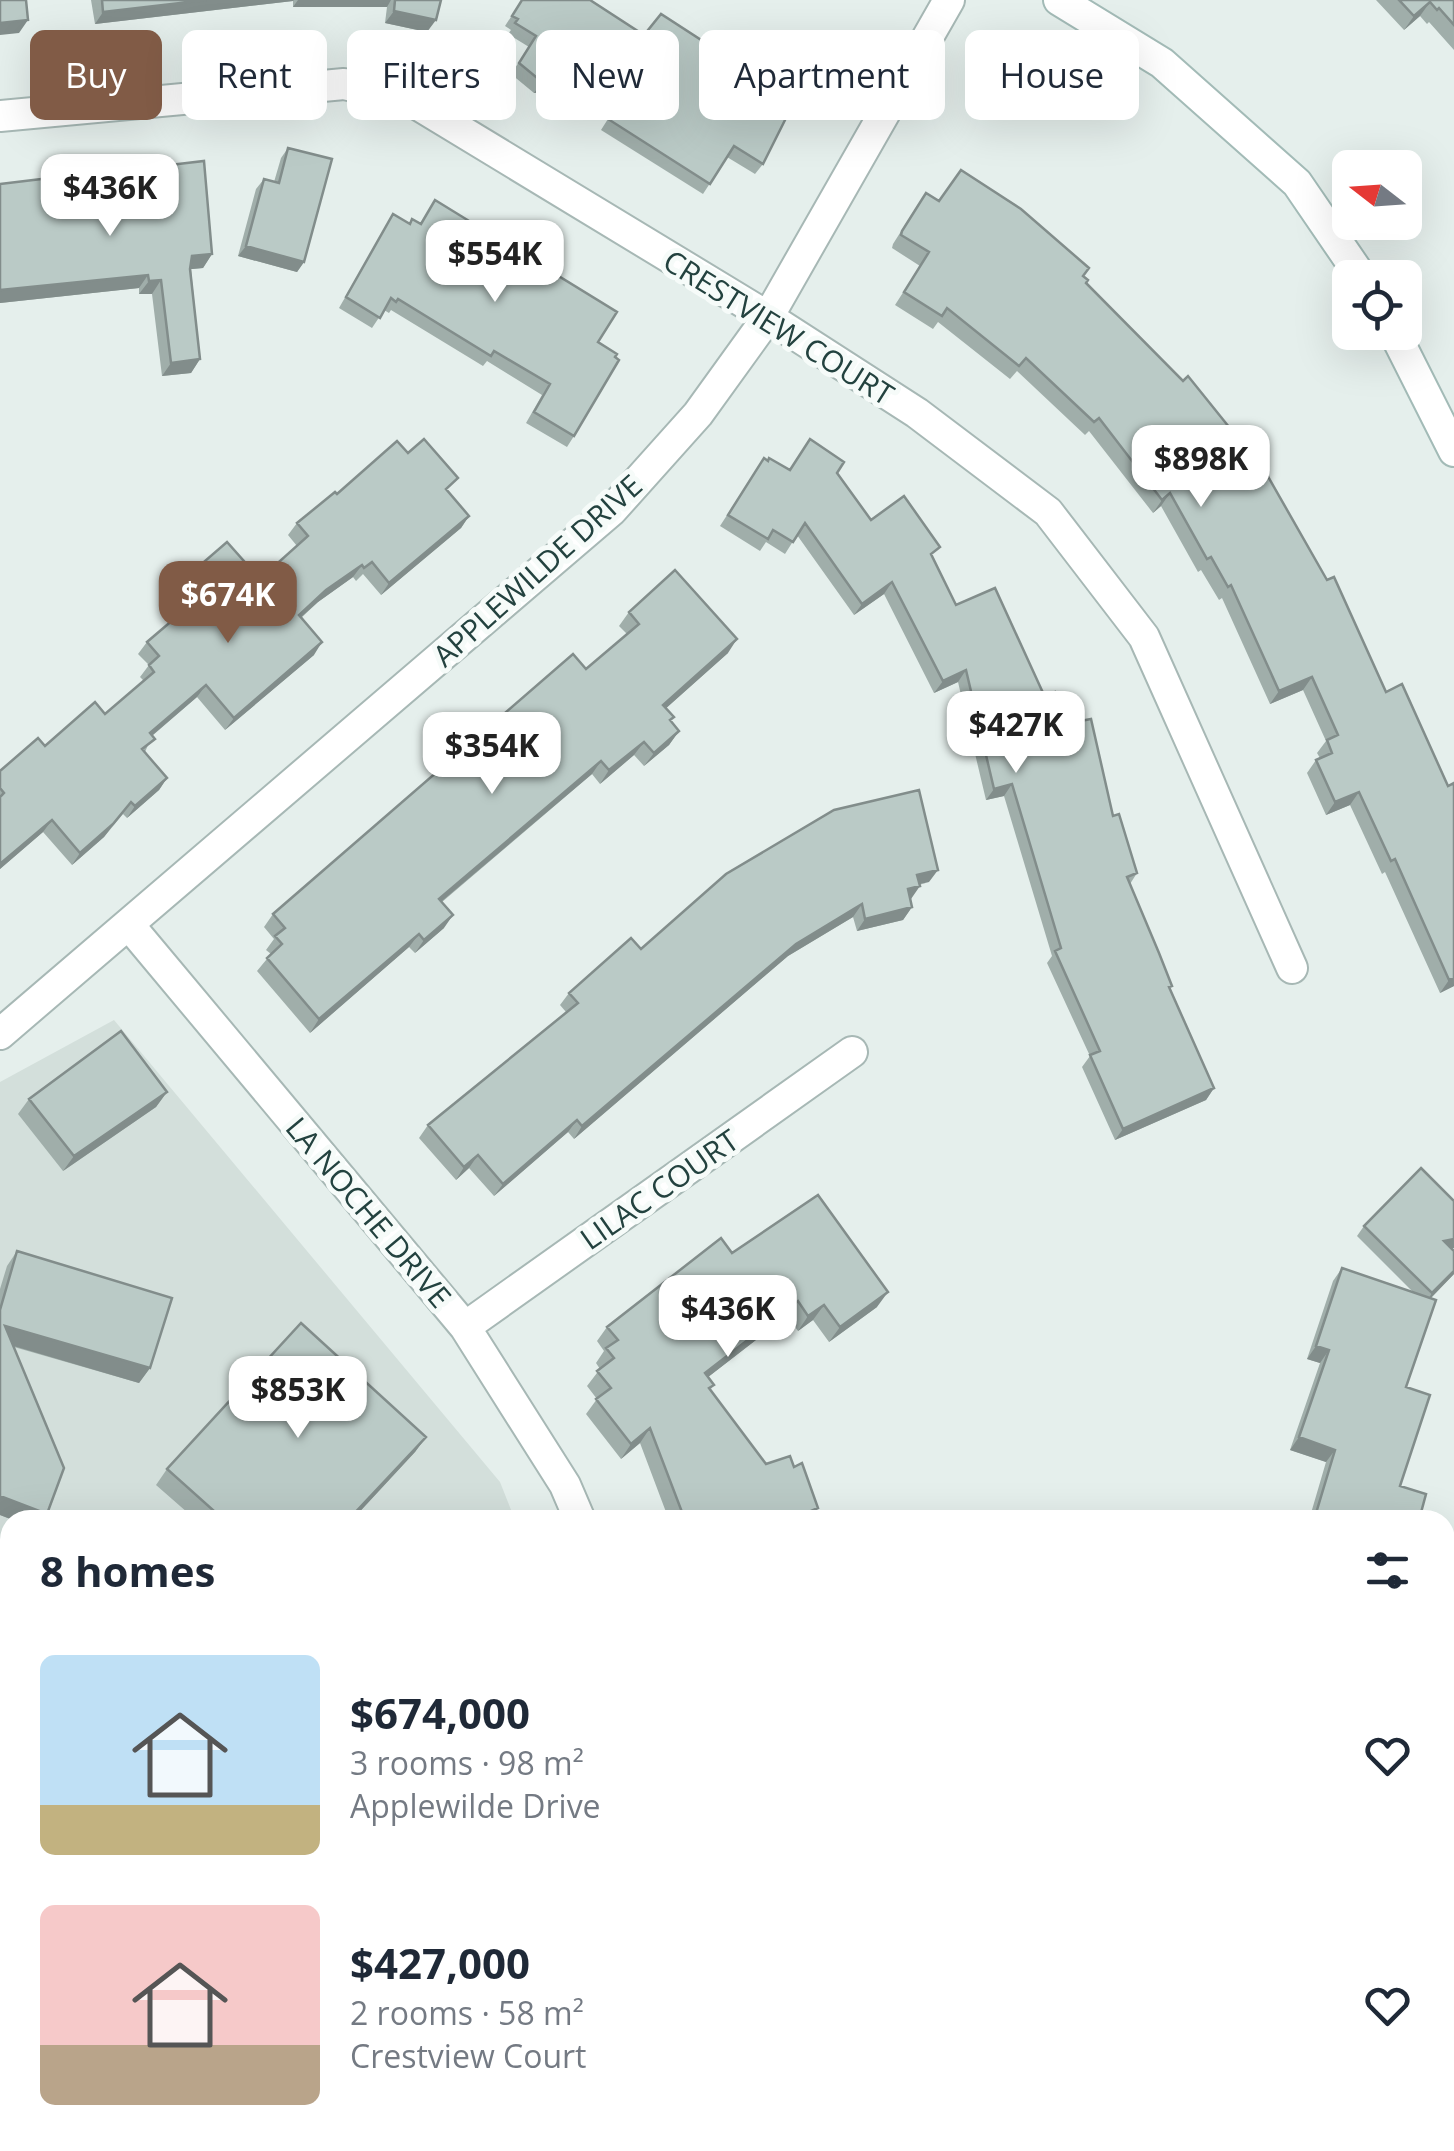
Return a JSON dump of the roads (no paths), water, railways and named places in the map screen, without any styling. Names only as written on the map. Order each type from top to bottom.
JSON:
[{"type":"street","name":"APPLEWILDE DRIVE","points":[[0,1034],[612,510],[698,414],[768,317],[949,0]]},
{"type":"street","points":[[1059,0],[1162,63],[1298,182],[1350,260]]},
{"type":"street","name":"CRESTVIEW COURT","points":[[0,116],[344,84],[407,98],[768,317],[917,413],[1048,512],[1144,637],[1292,968]]},
{"type":"street","points":[[1403,350],[1454,451]]},
{"type":"street","name":"LA NOCHE DRIVE","points":[[130,925],[465,1327],[565,1484],[576,1510]]},
{"type":"street","name":"LILAC COURT","points":[[465,1327],[852,1052]]}]
